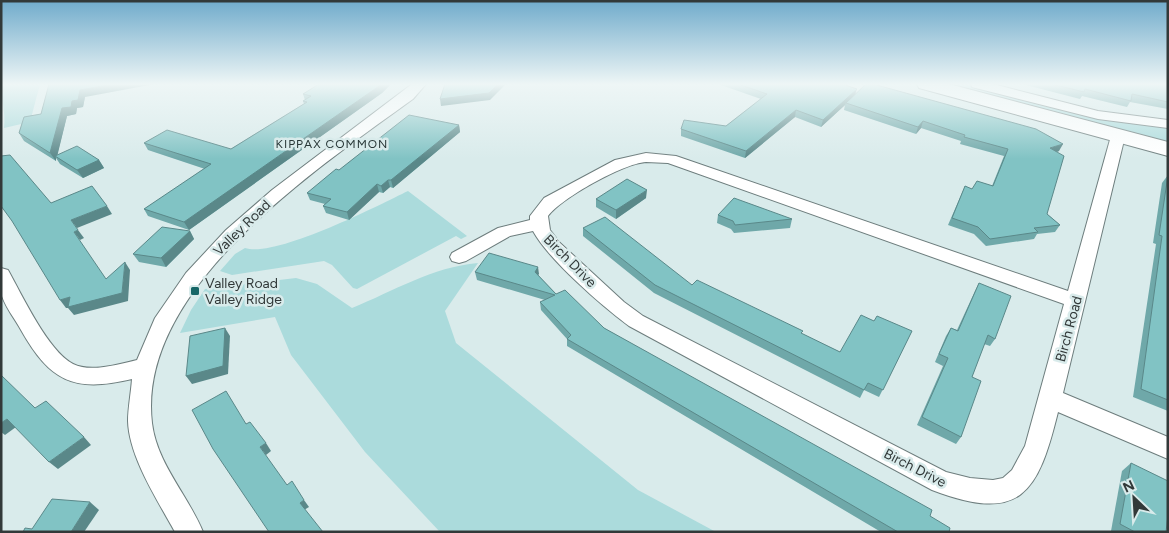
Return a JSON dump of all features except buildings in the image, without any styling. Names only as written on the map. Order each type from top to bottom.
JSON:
[{"type":"main road","points":[[1018,109],[1168,149]]},
{"type":"street","name":"Valley Road","points":[[190,532],[143,439],[139,403],[144,367],[156,333],[175,302],[221,248],[285,187],[391,109]]},
{"type":"street","points":[[1074,109],[1098,115],[1168,124]]},
{"type":"street","name":"Birch Road","points":[[1050,398],[1118,136]]},
{"type":"street","name":"Birch Drive","points":[[1050,398],[1031,467],[1022,480],[1007,489],[994,492],[964,490],[941,482],[636,321],[617,307],[554,248],[542,232],[539,216],[550,202],[620,163],[632,159],[658,157],[671,159],[1076,301]]},
{"type":"street","points":[[459,257],[504,232],[539,224]]},
{"type":"street","points":[[1,275],[51,360],[65,371],[86,376],[112,375],[144,367]]},
{"type":"street","points":[[1050,398],[1168,448]]},
{"type":"shaded area","points":[[3,109],[33,109],[30,122],[4,128]]},
{"type":"shaded area","points":[[1035,109],[1059,109],[1094,118],[1168,127],[1168,144]]},
{"type":"shaded area","points":[[408,191],[467,236],[461,239],[456,236],[357,289],[353,288],[332,265],[324,261],[232,275],[220,271],[235,254],[245,248],[260,249],[302,238],[327,229]]},
{"type":"shaded area","points":[[478,263],[445,311],[456,343],[638,490],[716,532],[440,532],[365,452],[291,355],[275,317],[180,333],[191,310],[205,289],[296,278],[317,284],[352,308],[445,269]]},
{"type":"place","name":"Valley Road Valley Ridge","points":[[195,291]]},
{"type":"district","name":"KIPPAX COMMON","points":[[332,144]]}]
